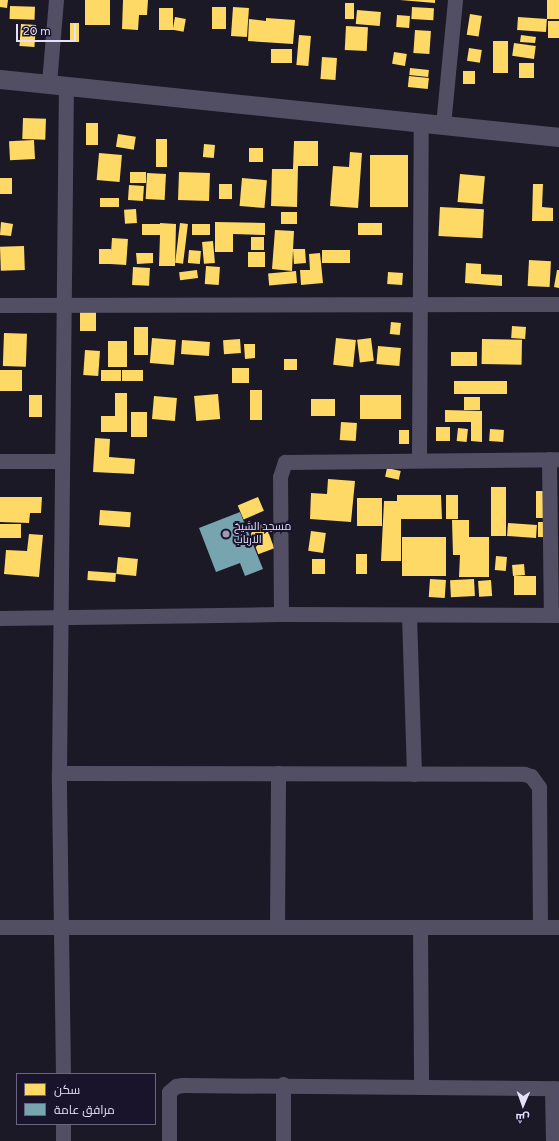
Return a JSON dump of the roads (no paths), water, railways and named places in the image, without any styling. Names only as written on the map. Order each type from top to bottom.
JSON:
[{"type":"street","points":[[56,0],[57,84],[64,305],[62,618],[59,773],[63,927],[63,1073]]},
{"type":"street","points":[[443,125],[455,0]]},
{"type":"street","points":[[0,79],[559,137]]},
{"type":"street","points":[[419,459],[420,123]]},
{"type":"street","points":[[0,305],[559,304]]},
{"type":"street","points":[[0,618],[281,614],[555,615],[554,459],[419,459],[285,462],[280,477],[281,614]]},
{"type":"street","points":[[0,461],[62,461]]},
{"type":"street","points":[[410,615],[414,774]]},
{"type":"street","points":[[59,773],[524,774],[537,781],[540,927]]},
{"type":"street","points":[[277,927],[278,773]]},
{"type":"street","points":[[0,927],[559,927]]},
{"type":"street","points":[[420,927],[421,1087]]},
{"type":"street","points":[[283,1084],[283,1141]]},
{"type":"street","points":[[169,1141],[169,1092],[176,1086],[283,1084],[556,1088],[553,1141]]},
{"type":"street","points":[[63,1125],[63,1141]]},
{"type":"place","name":"مسجد الشيخ الارباب","points":[[226,534]]}]
